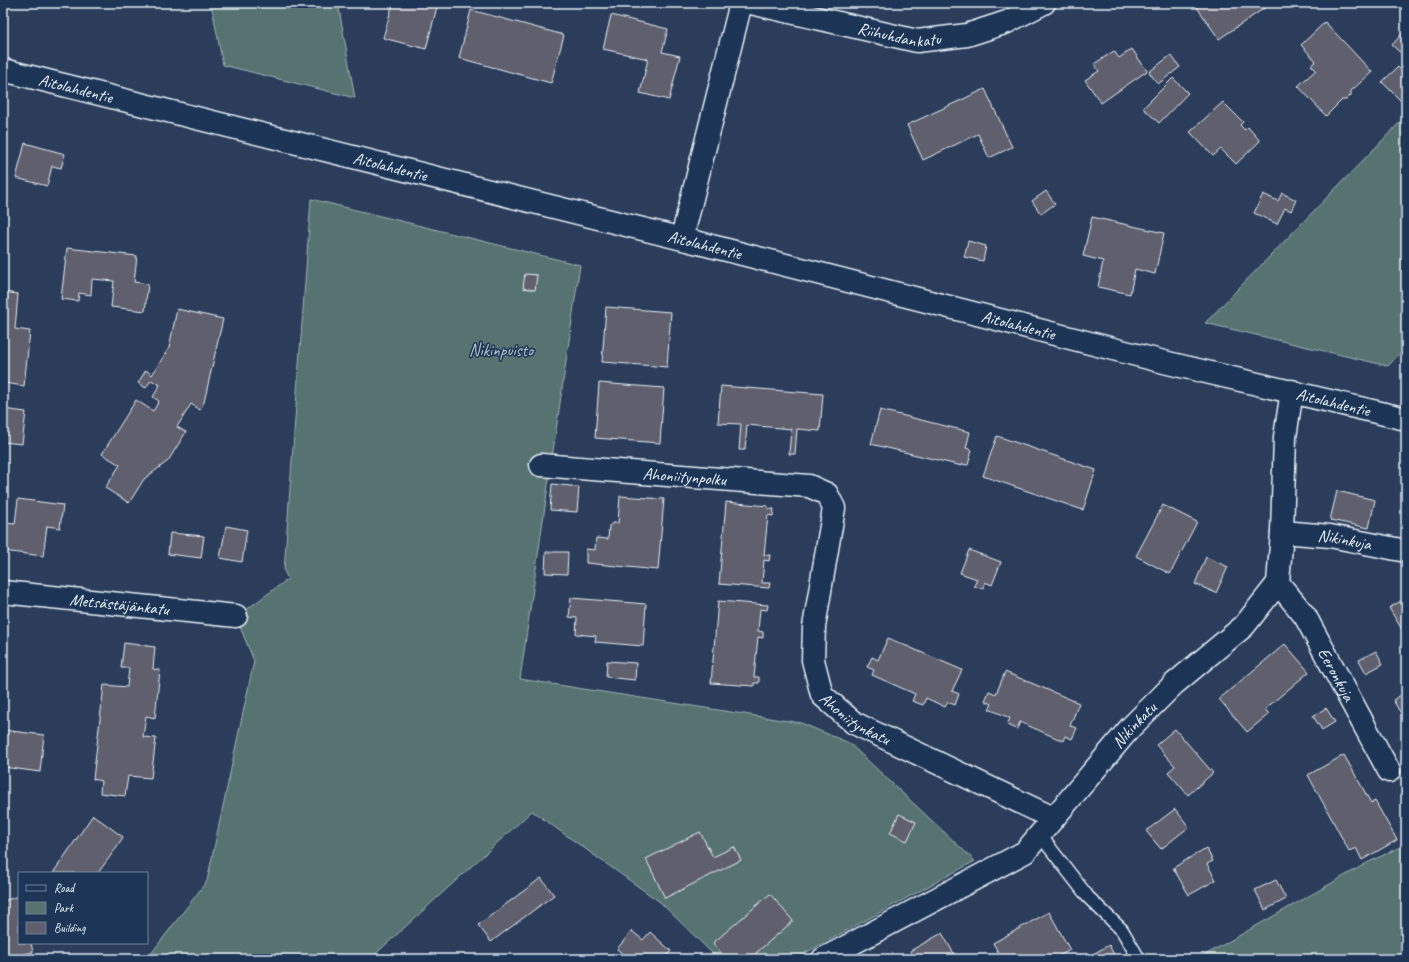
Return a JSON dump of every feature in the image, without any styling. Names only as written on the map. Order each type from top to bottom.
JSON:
[{"type":"street","points":[[682,238],[740,3]]},
{"type":"street","name":"Riihuhdankatu","points":[[751,3],[917,41],[968,35],[1007,22],[1044,3]]},
{"type":"street","name":"Aitolahdentie","points":[[3,70],[682,238],[1168,363],[1406,419]]},
{"type":"street","points":[[1278,583],[1282,532],[1284,437],[1292,391]]},
{"type":"street","name":"Ahoniitynpolku","points":[[541,465],[809,486],[827,494]]},
{"type":"street","name":"Ahoniitynkatu","points":[[827,494],[834,508],[814,627],[813,660],[822,695],[854,723],[1053,818]]},
{"type":"street","name":"Nikinkuja","points":[[1282,532],[1330,536],[1406,551]]},
{"type":"street","name":"Nikinkatu","points":[[823,959],[1025,852],[1130,728],[1174,684],[1244,626],[1278,583]]},
{"type":"street","name":"Eeronkuja","points":[[1278,583],[1305,616],[1389,771]]},
{"type":"street","name":"Metsästäjänkatu","points":[[3,592],[236,616]]},
{"type":"lane","points":[[1040,835],[1088,897],[1122,930],[1139,959]]},
{"type":"green space","points":[[211,3],[338,3],[355,98],[223,65]]},
{"type":"green space","points":[[1406,116],[1406,347],[1388,366],[1205,323]]},
{"type":"green space","name":"Nikinpuisto","points":[[311,199],[580,265],[520,679],[801,723],[849,743],[975,861],[794,959],[718,959],[660,902],[532,811],[370,959],[147,959],[207,881],[254,661],[240,627],[239,615],[288,579],[284,571]]},
{"type":"green space","points":[[1406,844],[1406,959],[1198,959],[1367,863]]},
{"type":"building","points":[[393,3],[438,3],[426,49],[383,38]]},
{"type":"building","points":[[1194,3],[1268,3],[1269,5],[1219,39]]},
{"type":"building","points":[[471,10],[564,35],[551,83],[459,58]]},
{"type":"building","points":[[611,15],[668,29],[662,52],[680,56],[669,100],[640,93],[648,59],[603,49]]},
{"type":"building","points":[[1325,22],[1372,72],[1351,91],[1351,95],[1346,100],[1342,100],[1326,116],[1298,86],[1316,70],[1311,65],[1316,61],[1301,45]]},
{"type":"building","points":[[1403,33],[1406,36],[1405,57],[1392,45]]},
{"type":"building","points":[[1132,49],[1147,71],[1101,103],[1085,80],[1099,71],[1094,64],[1114,51],[1119,58]]},
{"type":"building","points":[[1171,55],[1180,67],[1158,84],[1149,72]]},
{"type":"building","points":[[1398,67],[1406,75],[1406,102],[1404,104],[1382,82]]},
{"type":"building","points":[[1173,78],[1188,93],[1159,123],[1143,108]]},
{"type":"building","points":[[985,89],[1012,147],[989,158],[978,134],[923,160],[907,125]]},
{"type":"building","points":[[1223,102],[1243,122],[1240,125],[1245,130],[1248,127],[1260,141],[1236,164],[1221,149],[1213,156],[1190,132]]},
{"type":"building","points":[[25,143],[65,154],[61,168],[52,166],[47,186],[16,178]]},
{"type":"building","points":[[1046,191],[1055,204],[1041,214],[1032,201]]},
{"type":"building","points":[[1282,193],[1296,200],[1291,211],[1285,208],[1277,224],[1254,213],[1263,194],[1278,201]]},
{"type":"building","points":[[1092,217],[1164,233],[1155,274],[1135,269],[1130,294],[1098,287],[1103,261],[1083,256]]},
{"type":"building","points":[[968,241],[986,246],[983,261],[964,257]]},
{"type":"building","points":[[67,248],[137,256],[134,282],[148,284],[145,311],[111,307],[114,281],[92,279],[91,295],[79,293],[78,301],[61,299]]},
{"type":"building","points":[[525,274],[537,275],[535,290],[523,288]]},
{"type":"building","points":[[3,292],[18,294],[15,329],[30,331],[24,386],[4,383],[3,389]]},
{"type":"building","points":[[606,307],[671,312],[667,367],[602,362]]},
{"type":"building","points":[[177,309],[223,319],[204,402],[200,410],[191,404],[177,427],[186,432],[168,461],[144,479],[129,503],[105,488],[120,465],[102,454],[136,400],[153,411],[159,401],[153,397],[160,385],[151,380],[146,388],[138,383],[146,370],[152,375],[169,348]]},
{"type":"building","points":[[599,383],[664,388],[660,443],[595,438]]},
{"type":"building","points":[[721,386],[823,394],[820,431],[797,429],[795,454],[789,454],[791,429],[747,425],[745,450],[739,450],[741,424],[718,423]]},
{"type":"building","points":[[3,409],[26,412],[22,444],[3,442]]},
{"type":"building","points":[[880,410],[970,432],[966,448],[972,450],[968,465],[962,464],[962,466],[871,444]]},
{"type":"building","points":[[997,436],[1096,470],[1083,510],[983,476]]},
{"type":"building","points":[[552,484],[579,487],[577,512],[550,510]]},
{"type":"building","points":[[1337,491],[1375,500],[1369,528],[1330,520]]},
{"type":"building","points":[[620,496],[664,499],[658,570],[586,563],[586,549],[595,550],[596,538],[608,539],[609,526],[613,523],[618,523]]},
{"type":"building","points":[[18,499],[63,505],[60,528],[47,526],[43,556],[3,551],[3,523],[15,524]]},
{"type":"building","points":[[726,502],[768,506],[768,509],[774,509],[773,516],[768,515],[764,555],[770,555],[769,561],[764,560],[762,583],[770,583],[769,588],[719,584]]},
{"type":"building","points":[[1163,505],[1197,522],[1170,574],[1136,556]]},
{"type":"building","points":[[226,526],[247,530],[242,562],[220,558]]},
{"type":"building","points":[[170,533],[204,536],[201,558],[168,554]]},
{"type":"building","points":[[969,550],[1001,562],[992,585],[985,582],[983,589],[974,586],[977,579],[960,573]]},
{"type":"building","points":[[546,552],[568,552],[567,574],[545,573]]},
{"type":"building","points":[[1206,557],[1228,567],[1216,593],[1195,584]]},
{"type":"building","points":[[571,598],[646,604],[643,646],[595,642],[596,636],[576,634],[577,618],[569,617]]},
{"type":"building","points":[[1406,598],[1406,636],[1389,608]]},
{"type":"building","points":[[718,601],[768,605],[767,610],[760,609],[758,631],[763,632],[763,638],[758,637],[754,677],[759,677],[759,683],[754,683],[754,686],[711,683]]},
{"type":"building","points":[[888,638],[962,670],[952,691],[959,694],[955,705],[948,702],[945,707],[926,698],[923,705],[912,701],[915,694],[872,675],[874,670],[867,667],[872,657],[878,660]]},
{"type":"building","points":[[124,643],[155,647],[153,669],[160,670],[155,718],[146,716],[143,737],[156,738],[151,778],[128,776],[125,796],[100,793],[101,781],[93,779],[104,685],[127,687],[129,668],[121,668]]},
{"type":"building","points":[[1285,644],[1309,672],[1265,709],[1269,714],[1247,732],[1219,699]]},
{"type":"building","points":[[1376,651],[1383,664],[1366,673],[1359,660]]},
{"type":"building","points":[[607,661],[636,663],[635,680],[606,677]]},
{"type":"building","points":[[1005,672],[1079,703],[1070,726],[1077,728],[1072,739],[1065,736],[1063,741],[1020,722],[1017,729],[1007,725],[1010,718],[989,709],[992,704],[985,701],[989,691],[996,694]]},
{"type":"building","points":[[1406,692],[1406,722],[1393,700]]},
{"type":"building","points":[[1326,708],[1335,722],[1322,730],[1313,716]]},
{"type":"building","points":[[1175,729],[1213,773],[1188,795],[1168,772],[1175,766],[1156,745]]},
{"type":"building","points":[[3,730],[44,735],[40,772],[3,767]]},
{"type":"building","points":[[1344,755],[1371,803],[1375,801],[1397,840],[1362,860],[1356,848],[1349,851],[1308,775]]},
{"type":"building","points":[[1175,809],[1189,827],[1161,849],[1146,831]]},
{"type":"building","points":[[899,814],[916,822],[907,841],[890,833]]},
{"type":"building","points":[[93,815],[123,837],[99,872],[54,872]]},
{"type":"building","points":[[700,832],[713,857],[734,847],[741,860],[665,898],[646,859]]},
{"type":"building","points":[[1206,848],[1213,861],[1207,864],[1216,880],[1189,895],[1173,868]]},
{"type":"building","points":[[541,878],[554,895],[491,942],[478,925]]},
{"type":"building","points":[[1276,880],[1286,899],[1265,910],[1255,890]]},
{"type":"building","points":[[770,894],[793,921],[749,959],[726,959],[713,943]]},
{"type":"building","points":[[18,896],[18,944],[31,944],[33,952],[3,959],[3,901]]},
{"type":"building","points":[[1049,912],[1070,950],[1053,959],[1002,959],[993,943]]},
{"type":"building","points":[[632,931],[643,940],[650,932],[671,951],[664,959],[628,959],[617,949]]},
{"type":"building","points":[[942,933],[957,959],[914,959],[910,951]]},
{"type":"building","points":[[1109,945],[1116,959],[1084,959]]}]
